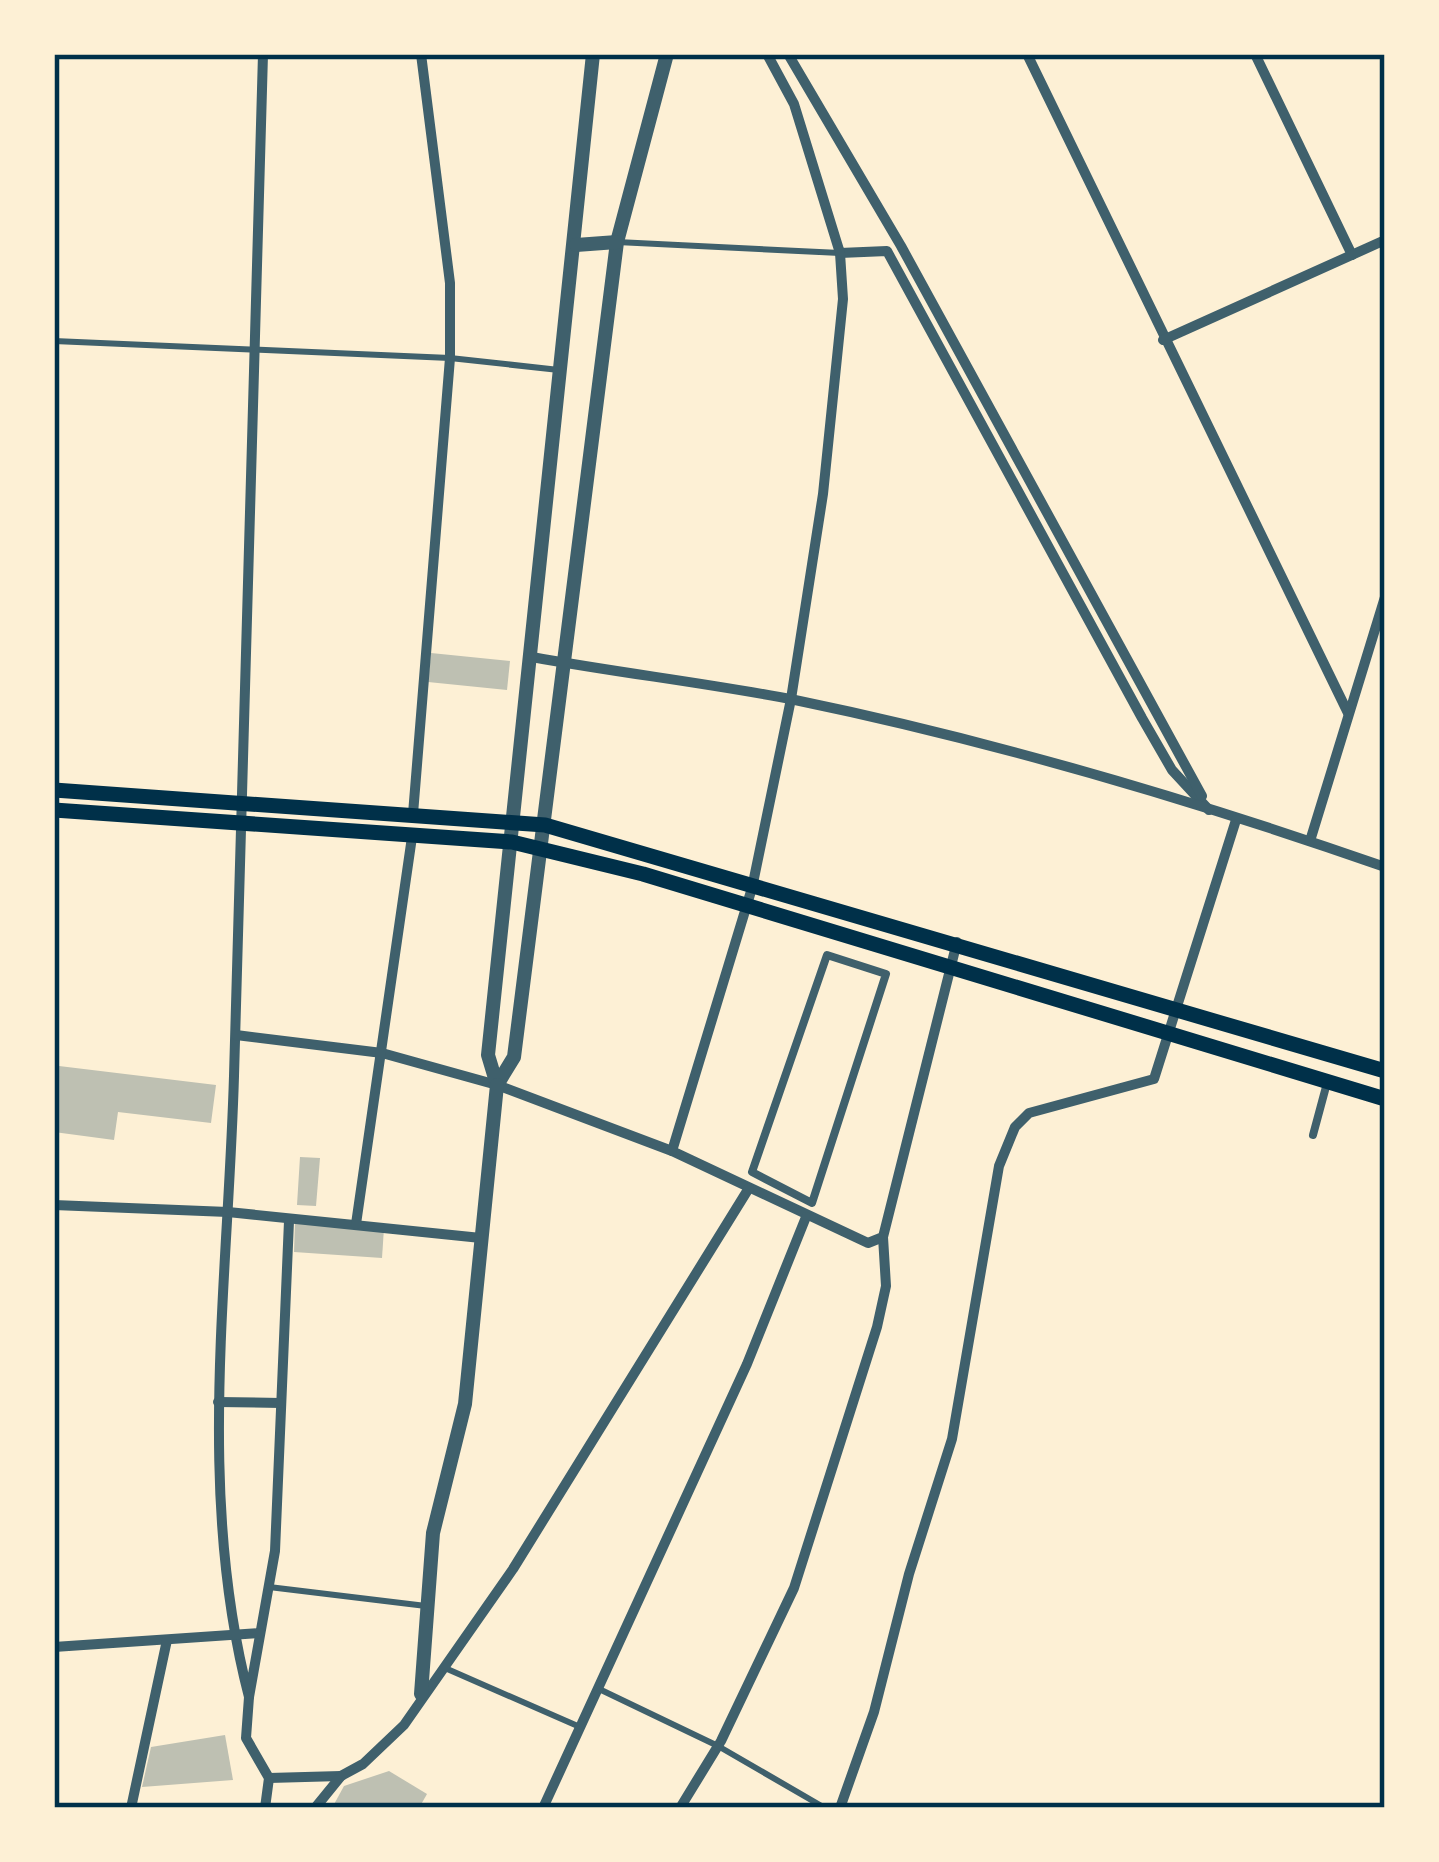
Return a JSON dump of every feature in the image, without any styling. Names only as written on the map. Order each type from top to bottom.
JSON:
[{"type":"main road","points":[[54,790],[514,819],[545,825],[1385,1071]]},
{"type":"main road","points":[[54,810],[241,827],[512,842],[541,848],[1385,1099]]},
{"type":"street","points":[[249,1697],[223,1577],[218,1402],[236,1035],[263,54]]},
{"type":"street","points":[[413,814],[450,358],[450,284],[422,54]]},
{"type":"street","points":[[421,1694],[433,1533],[465,1404],[497,1085],[488,1055],[593,54]]},
{"type":"street","points":[[497,1085],[514,1057],[617,242],[667,54]]},
{"type":"street","points":[[672,1151],[752,888],[791,699],[826,472],[843,298],[840,253],[794,104],[767,54]]},
{"type":"street","points":[[788,54],[901,246],[1209,810]]},
{"type":"street","points":[[1027,54],[1348,713]]},
{"type":"street","points":[[1255,54],[1352,254]]},
{"type":"street","points":[[1163,340],[1385,240]]},
{"type":"street","points":[[576,245],[617,242]]},
{"type":"street","points":[[840,253],[887,251],[1142,718],[1172,770],[1209,810]]},
{"type":"street","points":[[1310,841],[1385,597]]},
{"type":"street","points":[[532,657],[791,699],[924,729],[1209,810],[1385,867]]},
{"type":"street","points":[[145,817],[146,796]]},
{"type":"street","points":[[840,1808],[874,1712],[908,1574],[952,1439],[999,1166],[1015,1127],[1045,1106],[1154,1079],[1236,820]]},
{"type":"street","points":[[356,1224],[412,836]]},
{"type":"street","points":[[680,1808],[720,1743],[794,1588],[818,1516],[877,1327],[886,1286],[883,1237],[957,942]]},
{"type":"street","points":[[827,955],[886,974],[812,1203],[802,1198],[752,1172],[827,955]]},
{"type":"street","points":[[236,1035],[382,1053],[497,1085],[672,1151],[868,1244],[883,1237]]},
{"type":"street","points":[[1313,1135],[1327,1083]]},
{"type":"street","points":[[314,1808],[341,1776],[387,1743],[513,1569],[749,1188]]},
{"type":"street","points":[[54,1205],[228,1212],[481,1238]]},
{"type":"street","points":[[543,1808],[747,1364],[806,1216]]},
{"type":"street","points":[[265,1808],[269,1778],[245,1738],[275,1551],[290,1221]]},
{"type":"street","points":[[218,1402],[281,1403]]},
{"type":"street","points":[[54,1647],[260,1633]]},
{"type":"street","points":[[131,1808],[167,1640]]},
{"type":"street","points":[[269,1778],[341,1776]]},
{"type":"lane","points":[[617,242],[840,253]]},
{"type":"lane","points":[[887,251],[901,246]]},
{"type":"lane","points":[[54,341],[450,358],[563,370]]},
{"type":"lane","points":[[268,1587],[428,1606]]},
{"type":"lane","points":[[441,1666],[580,1726]]},
{"type":"lane","points":[[597,1688],[720,1743],[825,1808]]},
{"type":"building","points":[[431,653],[510,661],[507,690],[428,682]]},
{"type":"building","points":[[59,1066],[216,1085],[211,1123],[118,1112],[114,1140],[54,1132]]},
{"type":"building","points":[[300,1157],[320,1158],[316,1206],[297,1205]]},
{"type":"building","points":[[295,1223],[384,1228],[382,1258],[294,1252]]},
{"type":"building","points":[[225,1735],[233,1780],[142,1787],[151,1747]]},
{"type":"building","points":[[389,1771],[427,1794],[419,1808],[332,1808],[344,1786]]}]
